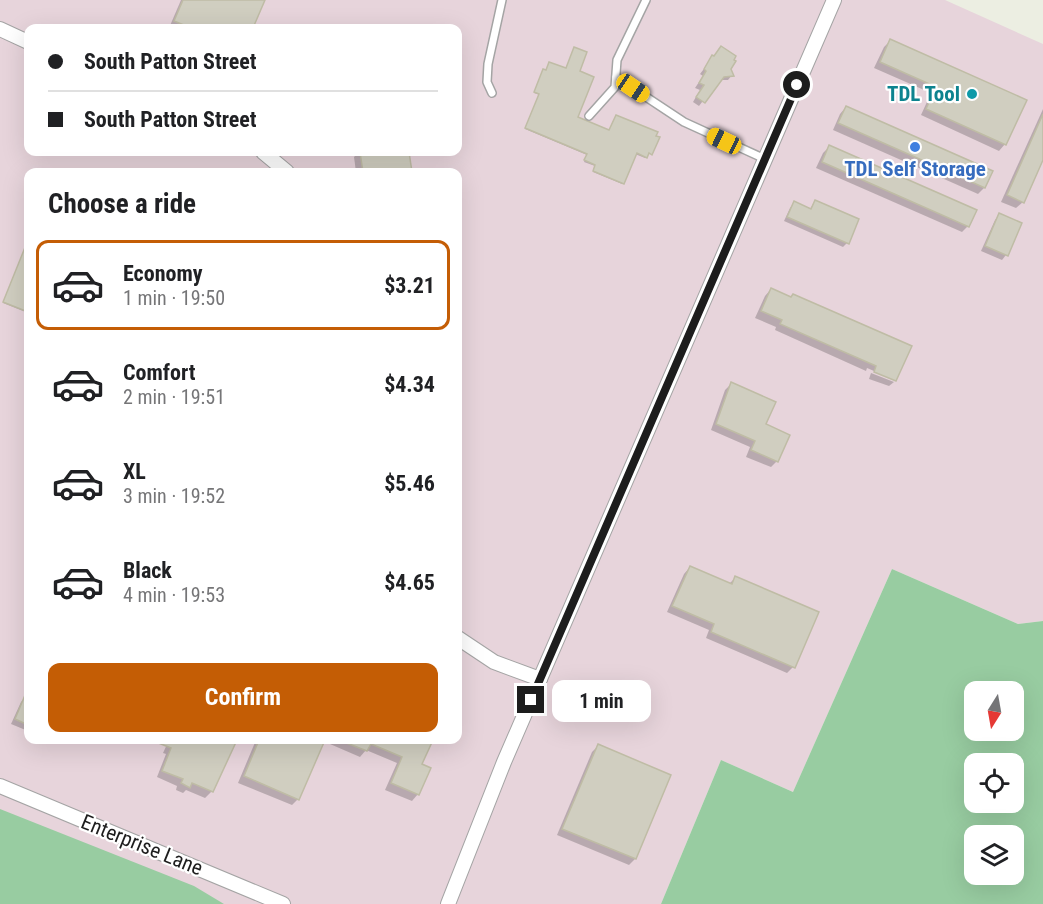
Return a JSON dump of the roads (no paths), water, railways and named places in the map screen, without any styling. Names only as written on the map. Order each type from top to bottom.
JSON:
[{"type":"street","points":[[448,904],[504,762],[834,0]]},
{"type":"street","points":[[0,29],[24,40]]},
{"type":"street","points":[[268,156],[282,168]]},
{"type":"street","points":[[462,641],[494,662],[540,680]]},
{"type":"street","name":"Enterprise Lane","points":[[0,786],[284,904]]},
{"type":"lane","points":[[492,93],[487,82],[488,64],[502,0]]},
{"type":"lane","points":[[589,116],[615,87],[617,60],[646,0]]},
{"type":"lane","points":[[616,76],[684,122],[765,159]]},
{"type":"place","name":"TDL Tool","points":[[972,94]]},
{"type":"place","name":"TDL Self Storage","points":[[915,147]]}]
